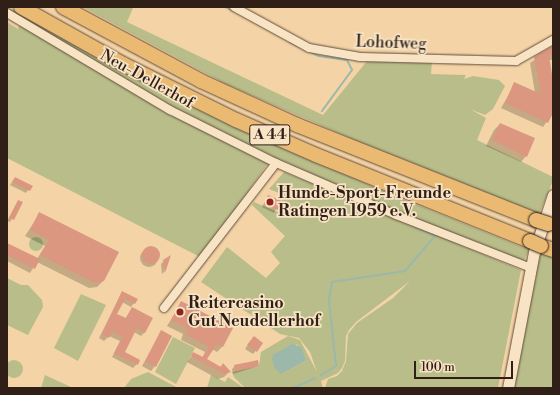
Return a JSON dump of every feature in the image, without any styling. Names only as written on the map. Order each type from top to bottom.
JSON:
[{"type":"highway","name":"A 44","points":[[21,7],[123,64],[236,120],[316,155],[541,246]]},
{"type":"highway","name":"A 44","points":[[63,7],[195,78],[297,125],[545,223]]},
{"type":"street","name":"Lohofweg","points":[[234,7],[309,48],[360,58],[516,61],[553,40]]},
{"type":"street","name":"Neu-Dellerhof","points":[[7,13],[170,110],[276,163],[403,218],[531,268]]},
{"type":"street","points":[[164,308],[276,163]]},
{"type":"street","points":[[508,388],[531,268],[553,195]]},
{"type":"green space","points":[[7,7],[91,54],[224,122],[400,198],[529,250],[523,262],[397,213],[278,161],[173,107],[7,11]]},
{"type":"green space","points":[[83,7],[133,8],[127,22],[323,115],[367,61],[432,60],[431,74],[466,75],[464,79],[473,76],[499,80],[505,86],[493,109],[485,115],[470,109],[486,118],[477,140],[553,177],[553,181],[539,214],[355,140],[226,84]]},
{"type":"green space","points":[[7,22],[18,29],[19,25],[168,110],[268,163],[202,258],[7,158]]},
{"type":"green space","points":[[284,172],[521,270],[498,388],[325,388],[328,379],[337,376],[342,371],[346,361],[348,334],[357,323],[393,298],[410,281],[356,322],[349,330],[346,336],[345,361],[342,368],[338,373],[321,381],[323,388],[245,388],[234,377],[232,372],[259,366],[261,352],[288,336],[300,340],[317,372],[310,352],[299,338],[280,334],[201,282],[227,247],[266,278],[280,263],[271,252],[285,236],[252,205],[254,202],[278,212],[284,195],[269,189]],"holes":[[[297,344],[306,361],[281,374]]]},
{"type":"green space","points":[[36,237],[41,239],[43,244],[41,249],[36,251],[31,249],[29,244],[31,239]]},
{"type":"green space","points":[[537,250],[553,256],[553,383],[551,388],[511,388],[534,279],[536,279]]},
{"type":"green space","points":[[7,278],[21,285],[28,285],[42,300],[43,307],[28,335],[7,325]]},
{"type":"green space","points":[[81,294],[106,305],[78,361],[54,348]]},
{"type":"green space","points":[[173,337],[195,348],[176,384],[155,372]]},
{"type":"green space","points":[[14,360],[20,363],[23,369],[20,375],[14,378],[8,375],[5,369],[8,363]]},
{"type":"green space","points":[[148,372],[178,388],[124,388],[131,379]]},
{"type":"green space","points":[[45,375],[73,388],[41,388]]},
{"type":"green space","points":[[211,375],[225,382],[228,377],[244,388],[207,388]]},
{"type":"shaded area","points":[[292,344],[301,347],[306,361],[281,374],[274,367],[272,359],[273,355]]},
{"type":"building","points":[[553,46],[553,55],[549,55],[553,81],[553,113],[548,123],[505,103],[514,82],[541,94],[534,57]]},
{"type":"building","points":[[500,123],[535,138],[527,157],[492,140]]},
{"type":"building","points":[[15,177],[33,186],[30,191],[12,182]]},
{"type":"building","name":"Hunde-Sport-Freunde Ratingen 1959 e.V.","points":[[268,195],[282,201],[278,210],[264,204]]},
{"type":"building","points":[[18,200],[23,202],[14,220],[9,218]]},
{"type":"building","points":[[39,212],[119,252],[104,281],[95,283],[40,255],[49,240],[30,230]]},
{"type":"building","points":[[7,243],[40,259],[35,269],[7,255]]},
{"type":"building","points":[[151,246],[157,249],[160,255],[157,261],[151,264],[145,261],[142,255],[145,249]]},
{"type":"building","points":[[171,255],[165,273],[163,260]]},
{"type":"building","points":[[122,291],[138,299],[135,304],[125,299],[117,314],[126,318],[132,307],[153,318],[145,333],[137,328],[125,352],[140,360],[138,365],[114,353],[123,337],[112,332],[109,338],[102,334]]},
{"type":"building","points":[[181,301],[233,328],[223,347],[217,344],[207,359],[221,367],[223,363],[231,372],[224,374],[191,356],[193,352],[203,357],[209,347],[185,334],[188,329],[171,320]]},
{"type":"building","points":[[161,330],[172,336],[156,367],[145,361]]},
{"type":"building","points":[[254,336],[263,343],[257,352],[247,345]]},
{"type":"building","points":[[258,360],[259,366],[235,371],[234,365]]},
{"type":"waterway","points":[[225,7],[234,11]]},
{"type":"waterway","points":[[290,42],[319,56],[347,60],[352,70],[322,111]]},
{"type":"waterway","points":[[321,375],[336,366],[329,300],[332,282],[405,271],[435,236],[415,227]]},
{"type":"waterway","points":[[293,388],[315,378]]},
{"type":"place","name":"Hunde-Sport-Freunde Ratingen 1959 e.V.","points":[[270,202]]},
{"type":"place","name":"Reitercasino Gut Neudellerhof","points":[[180,312]]}]
